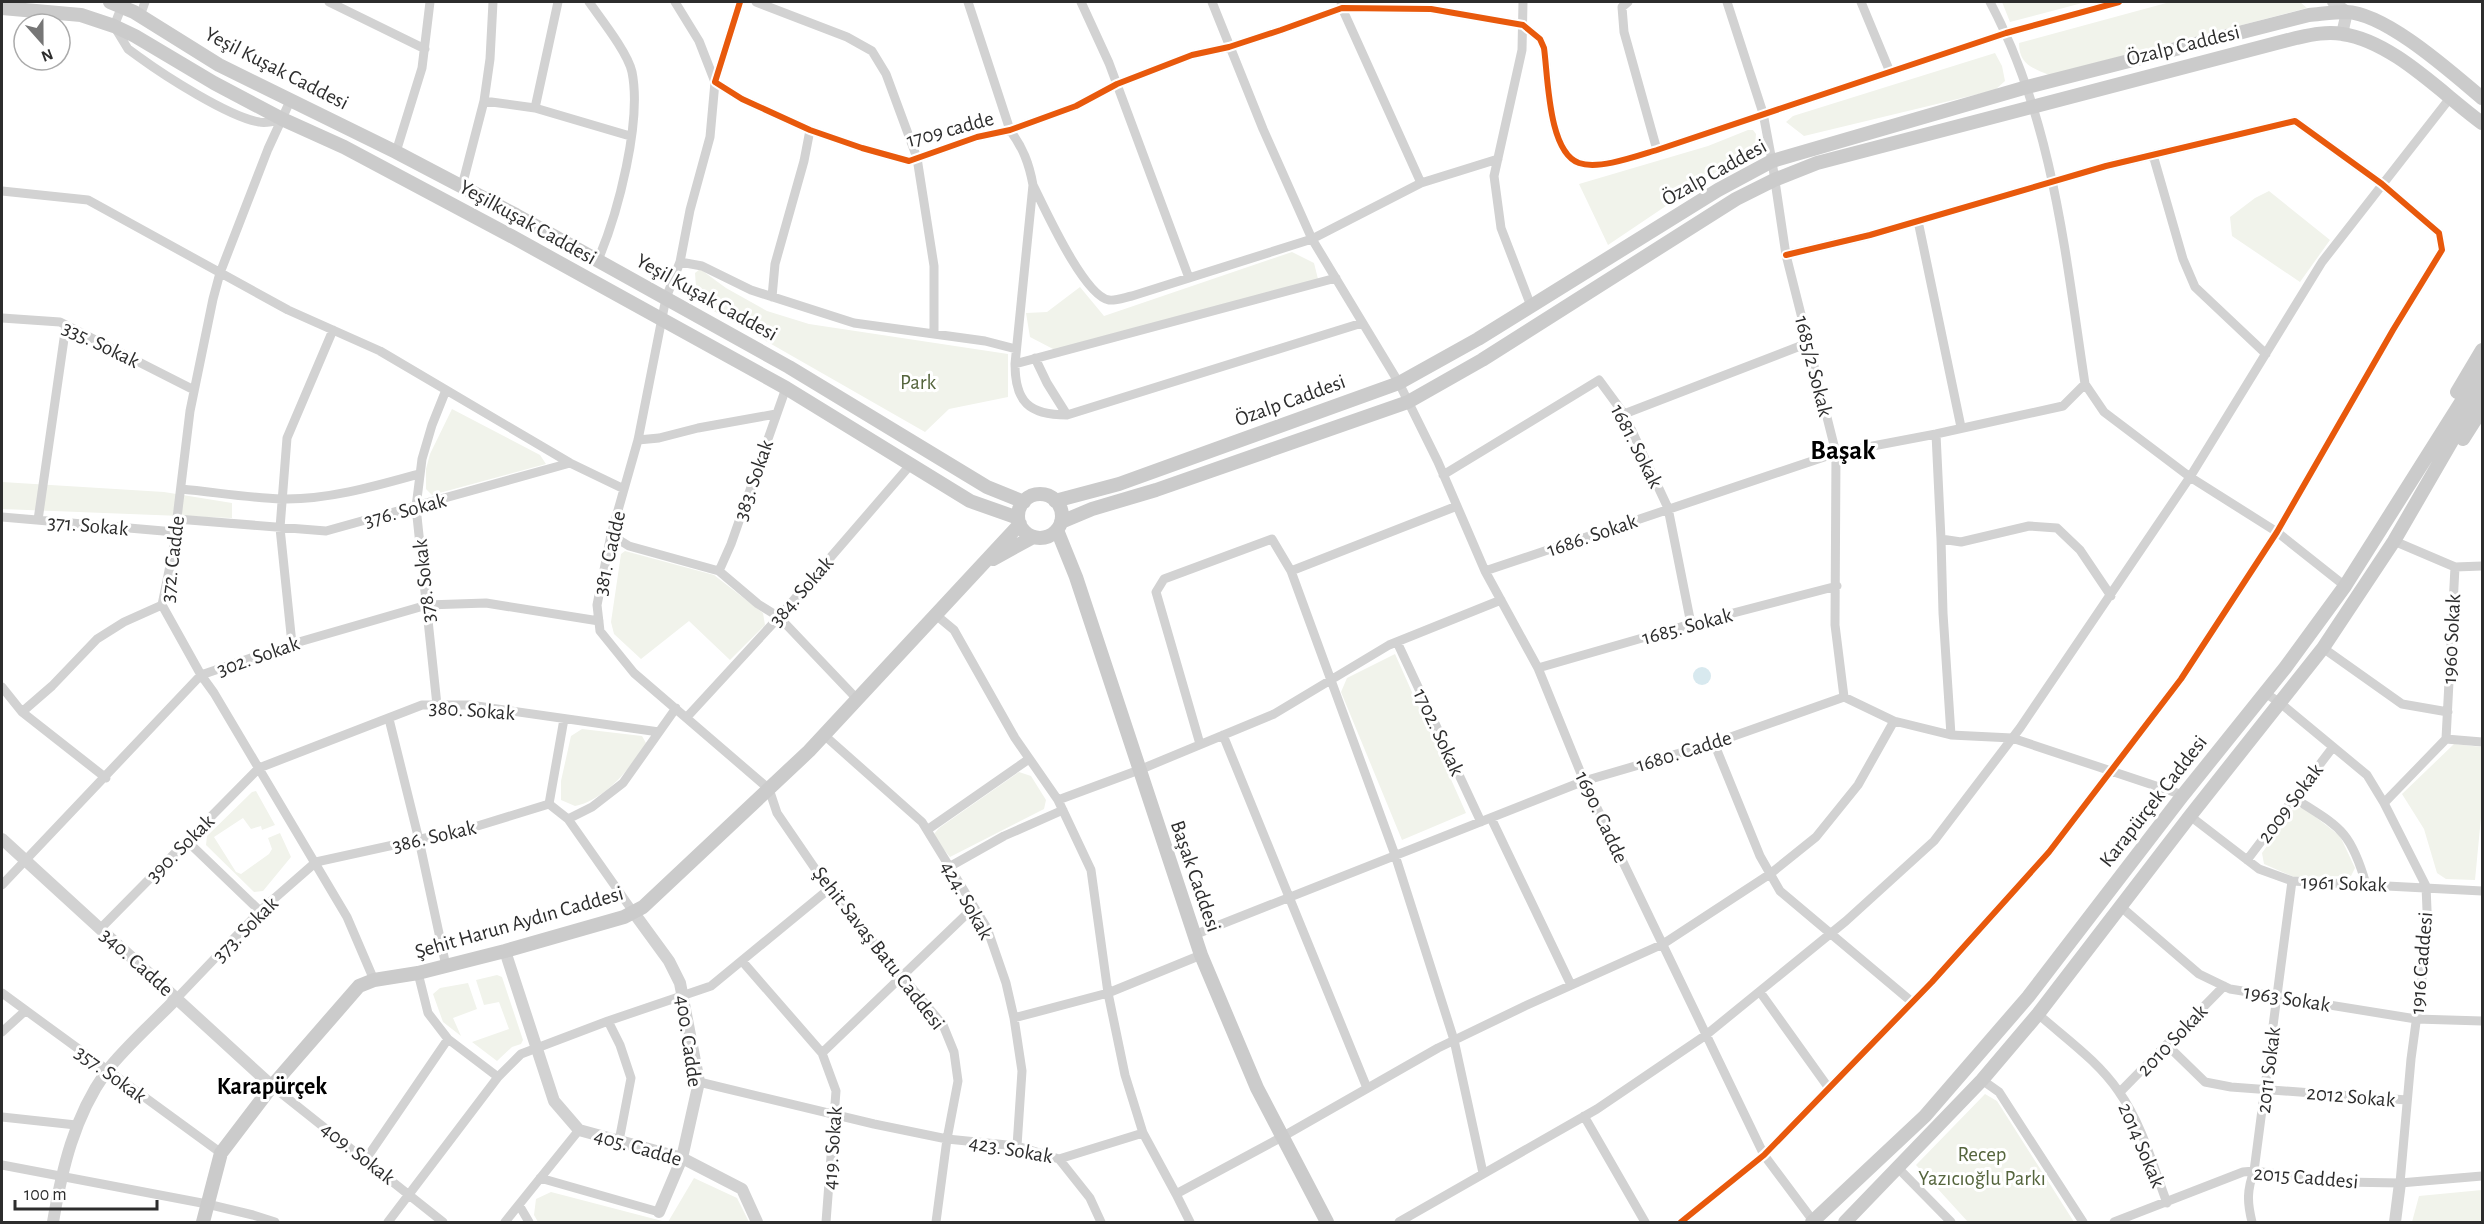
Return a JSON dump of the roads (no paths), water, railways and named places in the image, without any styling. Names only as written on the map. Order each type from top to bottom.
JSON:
[{"type":"main road","name":"Yeşil Kuşak Caddesi","points":[[116,4],[140,16],[219,65],[396,152],[598,260],[789,367],[987,487],[1024,502]]},
{"type":"main road","name":"Yeşilkuşak Caddesi","points":[[2,8],[68,7],[114,26],[282,119],[369,160],[786,388],[912,463],[970,501],[1019,521]]},
{"type":"main road","name":"Özalp Caddesi","points":[[1055,501],[1119,484],[1399,384],[1532,306],[1718,190],[1772,160],[2027,87],[2309,15],[2350,7],[2389,27],[2450,71],[2482,98]]},
{"type":"main road","name":"Özalp Caddesi","points":[[1059,526],[1092,509],[1156,490],[1408,402],[1482,360],[1736,199],[1816,163],[2296,38],[2342,34],[2390,53],[2482,123]]},
{"type":"main road","points":[[2430,454],[2440,422],[2482,350]]},
{"type":"main road","name":"Karapürçek Caddesi","points":[[1813,1222],[1925,1116],[2028,997],[2183,795],[2265,693],[2345,586],[2482,369]]},
{"type":"main road","name":"Karapürçek Caddesi","points":[[1845,1222],[1982,1080],[2038,1014],[2323,648],[2394,541],[2482,389]]},
{"type":"main road","points":[[2418,501],[2453,454],[2482,409]]},
{"type":"main road","points":[[1043,495],[1055,501],[1062,513],[1059,526],[1046,537],[1033,537],[1027,534],[1019,521],[1024,502],[1030,497],[1043,495]]},
{"type":"main road","name":"Şehit Harun Aydın Caddesi","points":[[202,1222],[221,1153],[272,1086],[352,993],[374,980],[418,973],[505,951],[634,913],[650,902],[824,735],[981,566],[1019,521]]},
{"type":"main road","name":"Başak Caddesi","points":[[1059,526],[1201,955],[1257,1088],[1327,1222]]},
{"type":"main road","name":"Şehit Harun Aydın Caddesi","points":[[981,566],[1033,537]]},
{"type":"street","points":[[140,16],[145,2]]},
{"type":"street","points":[[329,2],[424,49]]},
{"type":"street","points":[[396,152],[422,68],[430,2]]},
{"type":"street","points":[[462,186],[484,100],[490,59],[493,2]]},
{"type":"street","points":[[535,108],[558,2]]},
{"type":"street","points":[[589,2],[632,70],[635,106],[609,234],[598,260]]},
{"type":"street","points":[[675,2],[699,41],[715,82]]},
{"type":"street","points":[[715,82],[741,2]]},
{"type":"street","points":[[756,2],[847,37],[872,51],[886,74],[917,158],[934,266],[934,334]]},
{"type":"street","points":[[968,2],[1010,130],[1026,154],[1033,185],[1075,265],[1094,292],[1109,300],[1132,296],[1312,239],[1421,183],[1498,159]]},
{"type":"street","points":[[1081,2],[1118,84],[1189,278]]},
{"type":"street","name":"1690. Cadde","points":[[1212,2],[1229,47],[1312,239],[1408,402],[1485,571],[1538,668],[1584,781],[1764,1155],[1813,1222]]},
{"type":"street","points":[[1523,2],[1522,50],[1494,176],[1501,228],[1532,306]]},
{"type":"street","points":[[1628,2],[1622,7],[1624,32],[1657,150]]},
{"type":"street","name":"1685/2 Sokak","points":[[1727,2],[1762,113],[1772,160],[1786,255],[1836,453],[1835,625],[1844,697]]},
{"type":"street","points":[[1862,2],[1890,72]]},
{"type":"street","points":[[1990,2],[2006,33],[2027,87],[2054,182],[2085,384],[2103,412],[2190,477],[2277,532],[2345,586]]},
{"type":"street","points":[[1523,25],[1540,39],[1544,48],[1558,140],[1568,156],[1580,163],[1598,164],[1657,150],[2006,33],[2119,2]]},
{"type":"street","points":[[2333,2],[2350,7],[2342,34]]},
{"type":"street","points":[[114,26],[116,4]]},
{"type":"street","points":[[1341,5],[1421,183]]},
{"type":"street","name":"1709 cadde","points":[[715,82],[742,99],[810,130],[909,161],[977,137],[1010,130],[1076,106],[1118,84],[1192,55],[1229,47],[1341,5],[1431,9],[1523,25]]},
{"type":"street","name":"381. Cadde","points":[[715,82],[710,137],[693,199],[680,262],[666,298],[638,440],[611,535],[597,604],[600,631],[634,673],[769,789]]},
{"type":"street","points":[[1399,1222],[1414,1219],[1483,1173],[1584,1116],[1706,1035],[1831,934],[1934,841],[2012,738],[2111,596],[2190,477],[2322,262],[2450,98]]},
{"type":"street","name":"372. Cadde","points":[[291,99],[268,148],[220,273],[194,390],[177,519],[162,605],[201,675],[316,862],[347,917],[374,980]]},
{"type":"street","points":[[484,100],[535,108],[630,136]]},
{"type":"street","points":[[1681,1222],[1764,1155],[1912,1002],[2049,852],[2181,679],[2277,532],[2442,250],[2439,233],[2382,184],[2295,121],[2153,155],[1918,222],[1786,255]]},
{"type":"street","points":[[772,297],[775,264],[804,161],[810,130]]},
{"type":"street","points":[[2153,155],[2183,259],[2195,287],[2266,354]]},
{"type":"street","points":[[1033,185],[1015,364],[1015,380],[1019,396],[1027,405],[1055,415],[1067,415],[1362,322]]},
{"type":"street","points":[[2,191],[88,200],[288,310],[380,351],[570,463],[624,489]]},
{"type":"street","points":[[1918,222],[1961,427]]},
{"type":"street","points":[[680,262],[702,266],[751,290],[854,323],[985,340],[1016,349]]},
{"type":"street","points":[[1015,364],[1336,278]]},
{"type":"street","name":"335. Sokak","points":[[2,318],[60,322],[194,390]]},
{"type":"street","points":[[38,520],[66,325]]},
{"type":"street","points":[[292,644],[280,528],[287,438],[333,330]]},
{"type":"street","points":[[1624,414],[1808,344]]},
{"type":"street","points":[[1035,358],[1067,415]]},
{"type":"street","name":"1681. Sokak","points":[[1443,476],[1599,380],[1624,414],[1668,508],[1691,624]]},
{"type":"street","name":"1686. Sokak","points":[[1485,571],[1836,453],[2062,406],[2085,384]]},
{"type":"street","name":"383. Sokak","points":[[719,571],[731,544],[786,388]]},
{"type":"street","name":"378. Sokak","points":[[437,705],[416,507],[419,474],[432,425],[446,390]]},
{"type":"street","points":[[638,440],[659,438],[698,428],[776,414]]},
{"type":"street","points":[[1936,434],[1943,613],[1951,735]]},
{"type":"street","name":"376. Sokak","points":[[177,519],[326,531],[570,463]]},
{"type":"street","name":"384. Sokak","points":[[687,717],[779,617],[912,463]]},
{"type":"street","points":[[181,489],[283,499],[310,498],[419,474]]},
{"type":"street","points":[[1291,572],[1456,506]]},
{"type":"street","name":"371. Sokak","points":[[2,517],[175,532]]},
{"type":"street","points":[[1941,538],[1961,543],[2029,526],[2057,528],[2080,550],[2111,596]]},
{"type":"street","points":[[611,535],[629,546],[719,571],[758,604],[779,617],[857,699]]},
{"type":"street","points":[[1200,744],[1156,591],[1164,579],[1272,539],[1291,572],[1395,855],[1454,1040],[1483,1173]]},
{"type":"street","points":[[2394,541],[2455,567],[2482,566]]},
{"type":"street","name":"1960 Sokak","points":[[2446,739],[2455,567]]},
{"type":"street","name":"1685. Sokak","points":[[1538,668],[1691,624],[1837,586]]},
{"type":"street","points":[[1058,800],[1139,770],[1274,714],[1397,642],[1501,600]]},
{"type":"street","name":"302. Sokak","points":[[2,885],[201,675],[292,644],[427,605],[486,603],[599,621]]},
{"type":"street","points":[[22,712],[52,686],[97,639],[124,622],[162,605]]},
{"type":"street","points":[[936,615],[954,630],[1029,759],[1058,800],[1091,870],[1108,993],[1125,1074],[1143,1133],[1190,1222]]},
{"type":"street","name":"1702. Sokak","points":[[1397,642],[1481,822]]},
{"type":"street","name":"1960 Sokak","points":[[2323,648],[2402,704],[2448,712]]},
{"type":"street","points":[[2,687],[22,712],[106,777]]},
{"type":"street","name":"1916 Caddesi","points":[[2265,693],[2279,702],[2367,776],[2384,802],[2426,886],[2428,934],[2416,1019],[2395,1222]]},
{"type":"street","points":[[1844,697],[1894,721],[1951,735],[2012,738],[2183,795]]},
{"type":"street","name":"1680. Cadde","points":[[1194,935],[1584,781],[1714,743],[1844,697]]},
{"type":"street","name":"380. Sokak","points":[[259,768],[422,705],[470,705],[659,732]]},
{"type":"street","points":[[568,819],[592,807],[623,783],[676,708]]},
{"type":"street","points":[[389,719],[419,840],[446,966]]},
{"type":"street","points":[[564,719],[549,804],[568,819],[634,913]]},
{"type":"street","points":[[1176,1194],[1454,1040],[1662,944],[1770,874],[1816,837],[1858,785],[1894,721]]},
{"type":"street","name":"424. Sokak","points":[[824,735],[922,822],[987,928],[1003,972],[1014,1018],[1022,1071],[1017,1146]]},
{"type":"street","points":[[1222,735],[1366,1088]]},
{"type":"street","points":[[2384,802],[2446,739],[2482,742]]},
{"type":"street","points":[[1714,743],[1760,856],[1779,891],[1912,1002]]},
{"type":"street","name":"2009 Sokak","points":[[2247,860],[2333,747]]},
{"type":"street","points":[[927,830],[1029,759]]},
{"type":"street","name":"390. Sokak","points":[[100,928],[259,768]]},
{"type":"street","name":"Şehit Savaş Batu Caddesi","points":[[769,789],[777,813],[828,889],[943,1025],[954,1052],[958,1081],[947,1139],[936,1222]]},
{"type":"street","points":[[2294,798],[2340,828],[2351,842],[2366,884]]},
{"type":"street","name":"386. Sokak","points":[[316,862],[471,828],[549,804]]},
{"type":"street","points":[[949,867],[1004,836],[1063,810]]},
{"type":"street","name":"1961 Sokak","points":[[2190,816],[2259,869],[2292,881],[2426,886],[2482,891]]},
{"type":"street","points":[[1491,818],[1571,985]]},
{"type":"street","name":"340. Cadde","points":[[2,839],[272,1086]]},
{"type":"street","points":[[187,841],[260,911]]},
{"type":"street","name":"373. Sokak","points":[[177,998],[260,911],[316,862]]},
{"type":"street","name":"2011 Sokak","points":[[2252,1222],[2247,1199],[2248,1187],[2254,1171],[2292,881]]},
{"type":"street","points":[[388,1222],[498,1077],[521,1054],[683,994],[711,986],[828,889]]},
{"type":"street","name":"1963 Sokak","points":[[2120,906],[2199,974],[2230,989],[2416,1019],[2482,1021]]},
{"type":"street","points":[[822,1053],[975,907]]},
{"type":"street","name":"400. Cadde","points":[[634,913],[669,962],[683,994],[699,1082],[682,1158],[659,1212]]},
{"type":"street","name":"405. Cadde","points":[[505,951],[538,1046],[554,1101],[579,1130],[682,1158],[742,1189],[757,1222]]},
{"type":"street","points":[[1014,1018],[1108,993],[1201,955]]},
{"type":"street","name":"419. Sokak","points":[[742,961],[822,1053],[836,1091],[826,1222]]},
{"type":"street","points":[[418,973],[428,1013],[447,1039],[498,1077]]},
{"type":"street","name":"2010 Sokak","points":[[2120,1092],[2224,986]]},
{"type":"street","points":[[1760,992],[1828,1087]]},
{"type":"street","name":"357. Sokak","points":[[2,993],[221,1153]]},
{"type":"street","points":[[53,1222],[61,1176],[76,1125],[107,1071],[177,998]]},
{"type":"street","points":[[2,1032],[25,1011]]},
{"type":"street","name":"2014 Sokak","points":[[2038,1014],[2100,1068],[2120,1092],[2139,1128],[2167,1203]]},
{"type":"street","points":[[608,1021],[620,1045],[631,1078],[619,1141]]},
{"type":"street","points":[[366,1159],[447,1039]]},
{"type":"street","name":"2012 Sokak","points":[[2168,1044],[2205,1082],[2232,1087],[2407,1100]]},
{"type":"street","points":[[1982,1080],[1999,1092],[2083,1222]]},
{"type":"street","name":"423. Sokak","points":[[699,1082],[947,1139],[1017,1146],[1059,1159],[1143,1133]]},
{"type":"street","name":"409. Sokak","points":[[272,1086],[443,1222]]},
{"type":"street","points":[[1584,1116],[1645,1222]]},
{"type":"street","points":[[2,1117],[76,1125]]},
{"type":"street","points":[[505,1222],[579,1130]]},
{"type":"street","points":[[1059,1159],[1090,1198],[1101,1222]]},
{"type":"street","points":[[2,1165],[207,1204],[275,1222]]},
{"type":"street","points":[[1897,1167],[1951,1222]]},
{"type":"street","name":"2015 Caddesi","points":[[2114,1222],[2243,1172],[2254,1171],[2343,1182],[2400,1183],[2482,1176]]},
{"type":"street","points":[[540,1178],[659,1212]]},
{"type":"street","points":[[519,1205],[529,1222]]},
{"type":"district","name":"Başak","points":[[1843,450]]},
{"type":"district","name":"Karapürçek","points":[[272,1086]]},
{"type":"park label","name":"Park","points":[[918,382]]},
{"type":"park label","name":"Recep Yazıcıoğlu Parkı","points":[[1982,1166]]}]
